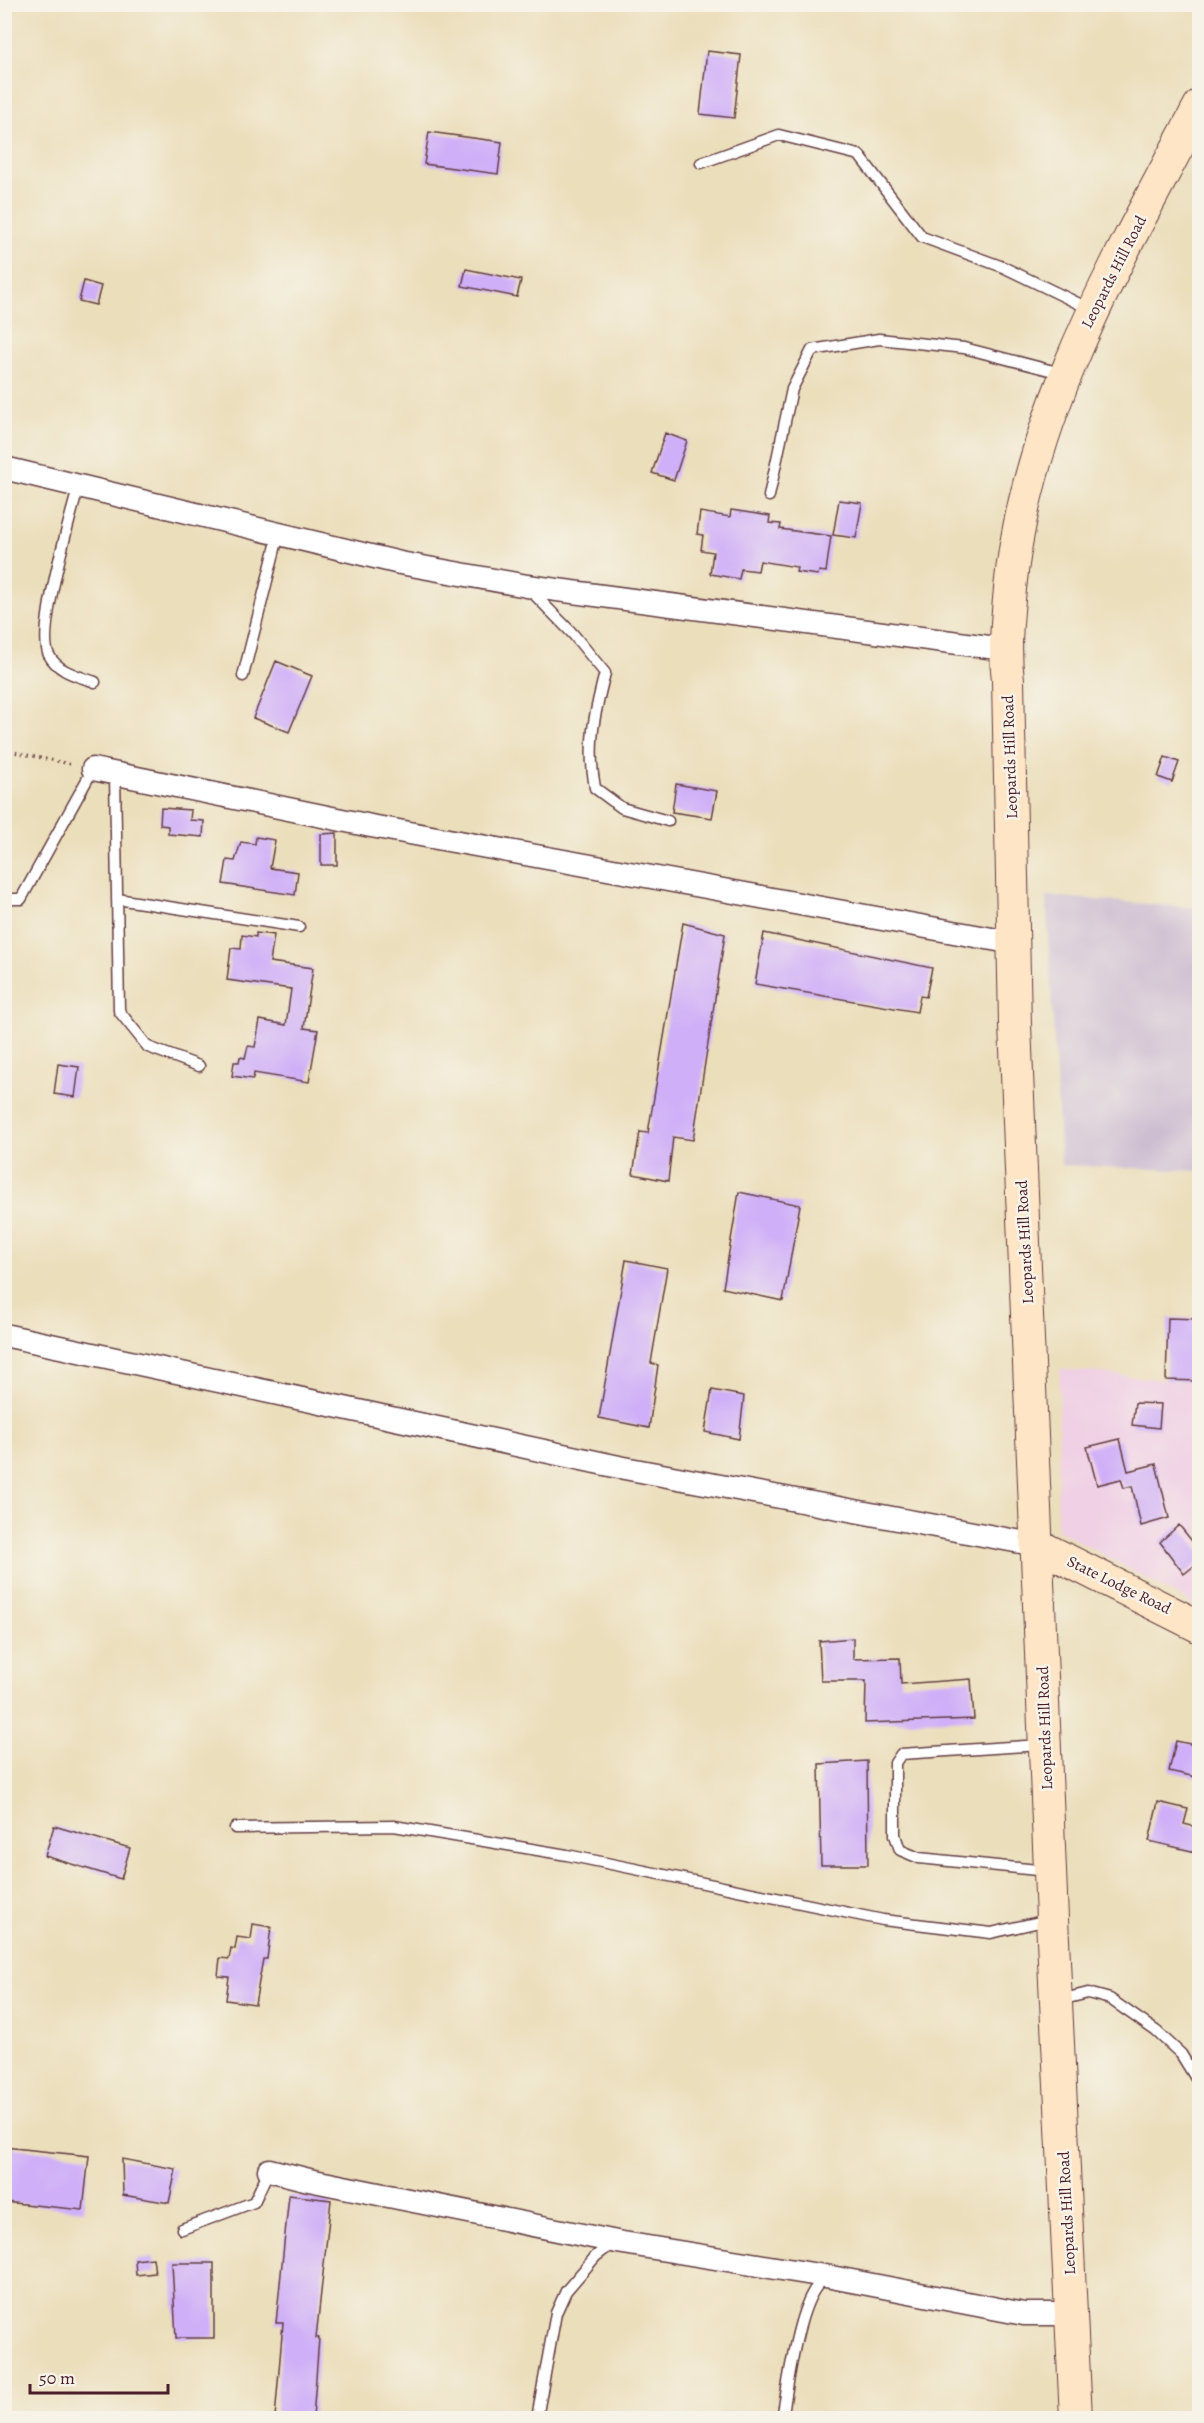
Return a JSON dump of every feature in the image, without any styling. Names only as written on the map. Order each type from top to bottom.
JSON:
[{"type":"main road","name":"Leopards Hill Road","points":[[1076,2418],[1050,1872],[1014,943],[1008,680],[1004,650],[1013,552],[1035,457],[1065,374],[1093,310],[1200,105]]},
{"type":"main road","name":"State Lodge Road","points":[[1037,1545],[1200,1627]]},
{"type":"street","points":[[4,468],[79,484],[400,563],[526,586],[1004,650]]},
{"type":"street","points":[[104,771],[371,826],[1014,943]]},
{"type":"street","points":[[4,1335],[619,1467],[1037,1545]]},
{"type":"street","points":[[269,2170],[309,2181],[616,2242],[831,2277],[1024,2314],[1072,2314]]},
{"type":"lane","points":[[701,163],[779,135],[859,155],[922,237],[1003,267],[1093,310]]},
{"type":"lane","points":[[769,496],[792,389],[812,350],[879,339],[964,348],[1065,374]]},
{"type":"lane","points":[[79,484],[46,622],[48,654],[61,669],[95,682]]},
{"type":"lane","points":[[243,676],[279,533]]},
{"type":"lane","points":[[526,586],[573,634],[605,673],[596,709],[590,759],[595,788],[622,808],[668,821]]},
{"type":"lane","points":[[4,899],[21,899],[104,771]]},
{"type":"lane","points":[[104,771],[117,899],[119,1011],[148,1047],[199,1066]]},
{"type":"lane","points":[[117,899],[299,927]]},
{"type":"lane","points":[[1046,1744],[901,1754],[894,1763],[895,1835],[900,1850],[919,1858],[1050,1872]]},
{"type":"lane","points":[[235,1828],[394,1826],[567,1855],[883,1920],[991,1933],[1052,1919]]},
{"type":"lane","points":[[1056,2001],[1088,1994],[1110,1998],[1156,2031],[1181,2054],[1200,2085]]},
{"type":"lane","points":[[182,2229],[254,2202],[269,2170]]},
{"type":"lane","points":[[537,2418],[556,2313],[566,2290],[596,2256],[610,2243],[616,2242]]},
{"type":"lane","points":[[782,2418],[809,2297],[818,2283],[831,2277]]},
{"type":"path","points":[[4,750],[104,771]]},
{"type":"shaded area","points":[[1046,896],[1199,908],[1199,1171],[1061,1165]]},
{"type":"shaded area","points":[[1060,1369],[1199,1383],[1199,1608],[1057,1529]]},
{"type":"building","points":[[707,51],[741,55],[734,118],[700,114]]},
{"type":"building","points":[[429,132],[502,142],[498,174],[424,164]]},
{"type":"building","points":[[466,269],[521,280],[517,297],[462,286]]},
{"type":"building","points":[[84,281],[101,286],[96,305],[79,301]]},
{"type":"building","points":[[665,433],[687,441],[674,480],[652,473]]},
{"type":"building","points":[[839,500],[862,503],[856,538],[833,535]]},
{"type":"building","points":[[731,510],[770,516],[769,523],[781,524],[780,529],[831,536],[826,572],[819,571],[818,575],[796,572],[797,567],[760,561],[758,571],[741,569],[739,579],[710,574],[713,552],[701,550],[703,535],[697,534],[700,512],[730,517]]},
{"type":"building","points":[[276,661],[312,676],[289,732],[253,718]]},
{"type":"building","points":[[1165,757],[1179,762],[1172,782],[1158,777]]},
{"type":"building","points":[[676,784],[717,791],[712,818],[672,812]]},
{"type":"building","points":[[161,808],[191,810],[190,820],[204,821],[203,837],[168,834],[168,826],[160,825]]},
{"type":"building","points":[[337,833],[337,865],[321,865],[321,834]]},
{"type":"building","points":[[256,837],[275,840],[270,868],[298,872],[295,895],[223,884],[227,860],[235,861],[241,842],[255,844]]},
{"type":"building","points":[[683,923],[725,934],[693,1140],[673,1137],[668,1181],[633,1174],[640,1132],[648,1133]]},
{"type":"building","points":[[256,933],[274,935],[270,962],[313,968],[304,1028],[318,1030],[309,1082],[254,1073],[253,1079],[232,1076],[234,1062],[239,1062],[240,1057],[245,1058],[248,1046],[255,1047],[260,1020],[286,1025],[291,989],[227,980],[231,948],[241,949],[242,935],[256,937]]},
{"type":"building","points":[[764,933],[932,968],[926,997],[920,996],[917,1012],[755,984]]},
{"type":"building","points":[[58,1064],[79,1067],[75,1097],[54,1094]]},
{"type":"building","points":[[739,1192],[800,1205],[783,1301],[723,1288]]},
{"type":"building","points":[[626,1260],[667,1268],[651,1363],[658,1365],[649,1428],[599,1418]]},
{"type":"building","points":[[1168,1318],[1200,1319],[1200,1381],[1166,1380]]},
{"type":"building","points":[[712,1390],[744,1396],[739,1439],[705,1432]]},
{"type":"building","points":[[1135,1403],[1161,1404],[1159,1428],[1132,1425]]},
{"type":"building","points":[[1120,1439],[1128,1471],[1156,1464],[1169,1518],[1141,1526],[1132,1486],[1124,1488],[1121,1479],[1097,1485],[1087,1447]]},
{"type":"building","points":[[1179,1525],[1200,1551],[1200,1561],[1184,1574],[1160,1542]]},
{"type":"building","points":[[853,1638],[853,1659],[900,1658],[901,1684],[971,1679],[974,1719],[865,1723],[866,1681],[821,1681],[819,1641]]},
{"type":"building","points":[[1176,1741],[1200,1746],[1200,1778],[1169,1771]]},
{"type":"building","points":[[867,1761],[868,1865],[821,1865],[819,1764]]},
{"type":"building","points":[[1158,1802],[1188,1809],[1184,1824],[1200,1828],[1200,1853],[1149,1841]]},
{"type":"building","points":[[54,1826],[130,1848],[121,1879],[45,1856]]},
{"type":"building","points":[[253,1924],[271,1927],[267,1959],[263,1959],[255,2004],[226,2000],[229,1977],[218,1976],[220,1958],[229,1959],[231,1948],[235,1949],[237,1937],[251,1939]]},
{"type":"building","points":[[4,2147],[89,2156],[83,2210],[4,2202]]},
{"type":"building","points":[[122,2159],[176,2169],[169,2203],[123,2195]]},
{"type":"building","points":[[289,2195],[331,2200],[316,2338],[319,2338],[313,2418],[275,2418],[283,2323],[276,2323]]},
{"type":"building","points":[[153,2258],[155,2273],[136,2275],[135,2260]]},
{"type":"building","points":[[172,2263],[214,2263],[214,2338],[176,2338]]}]
